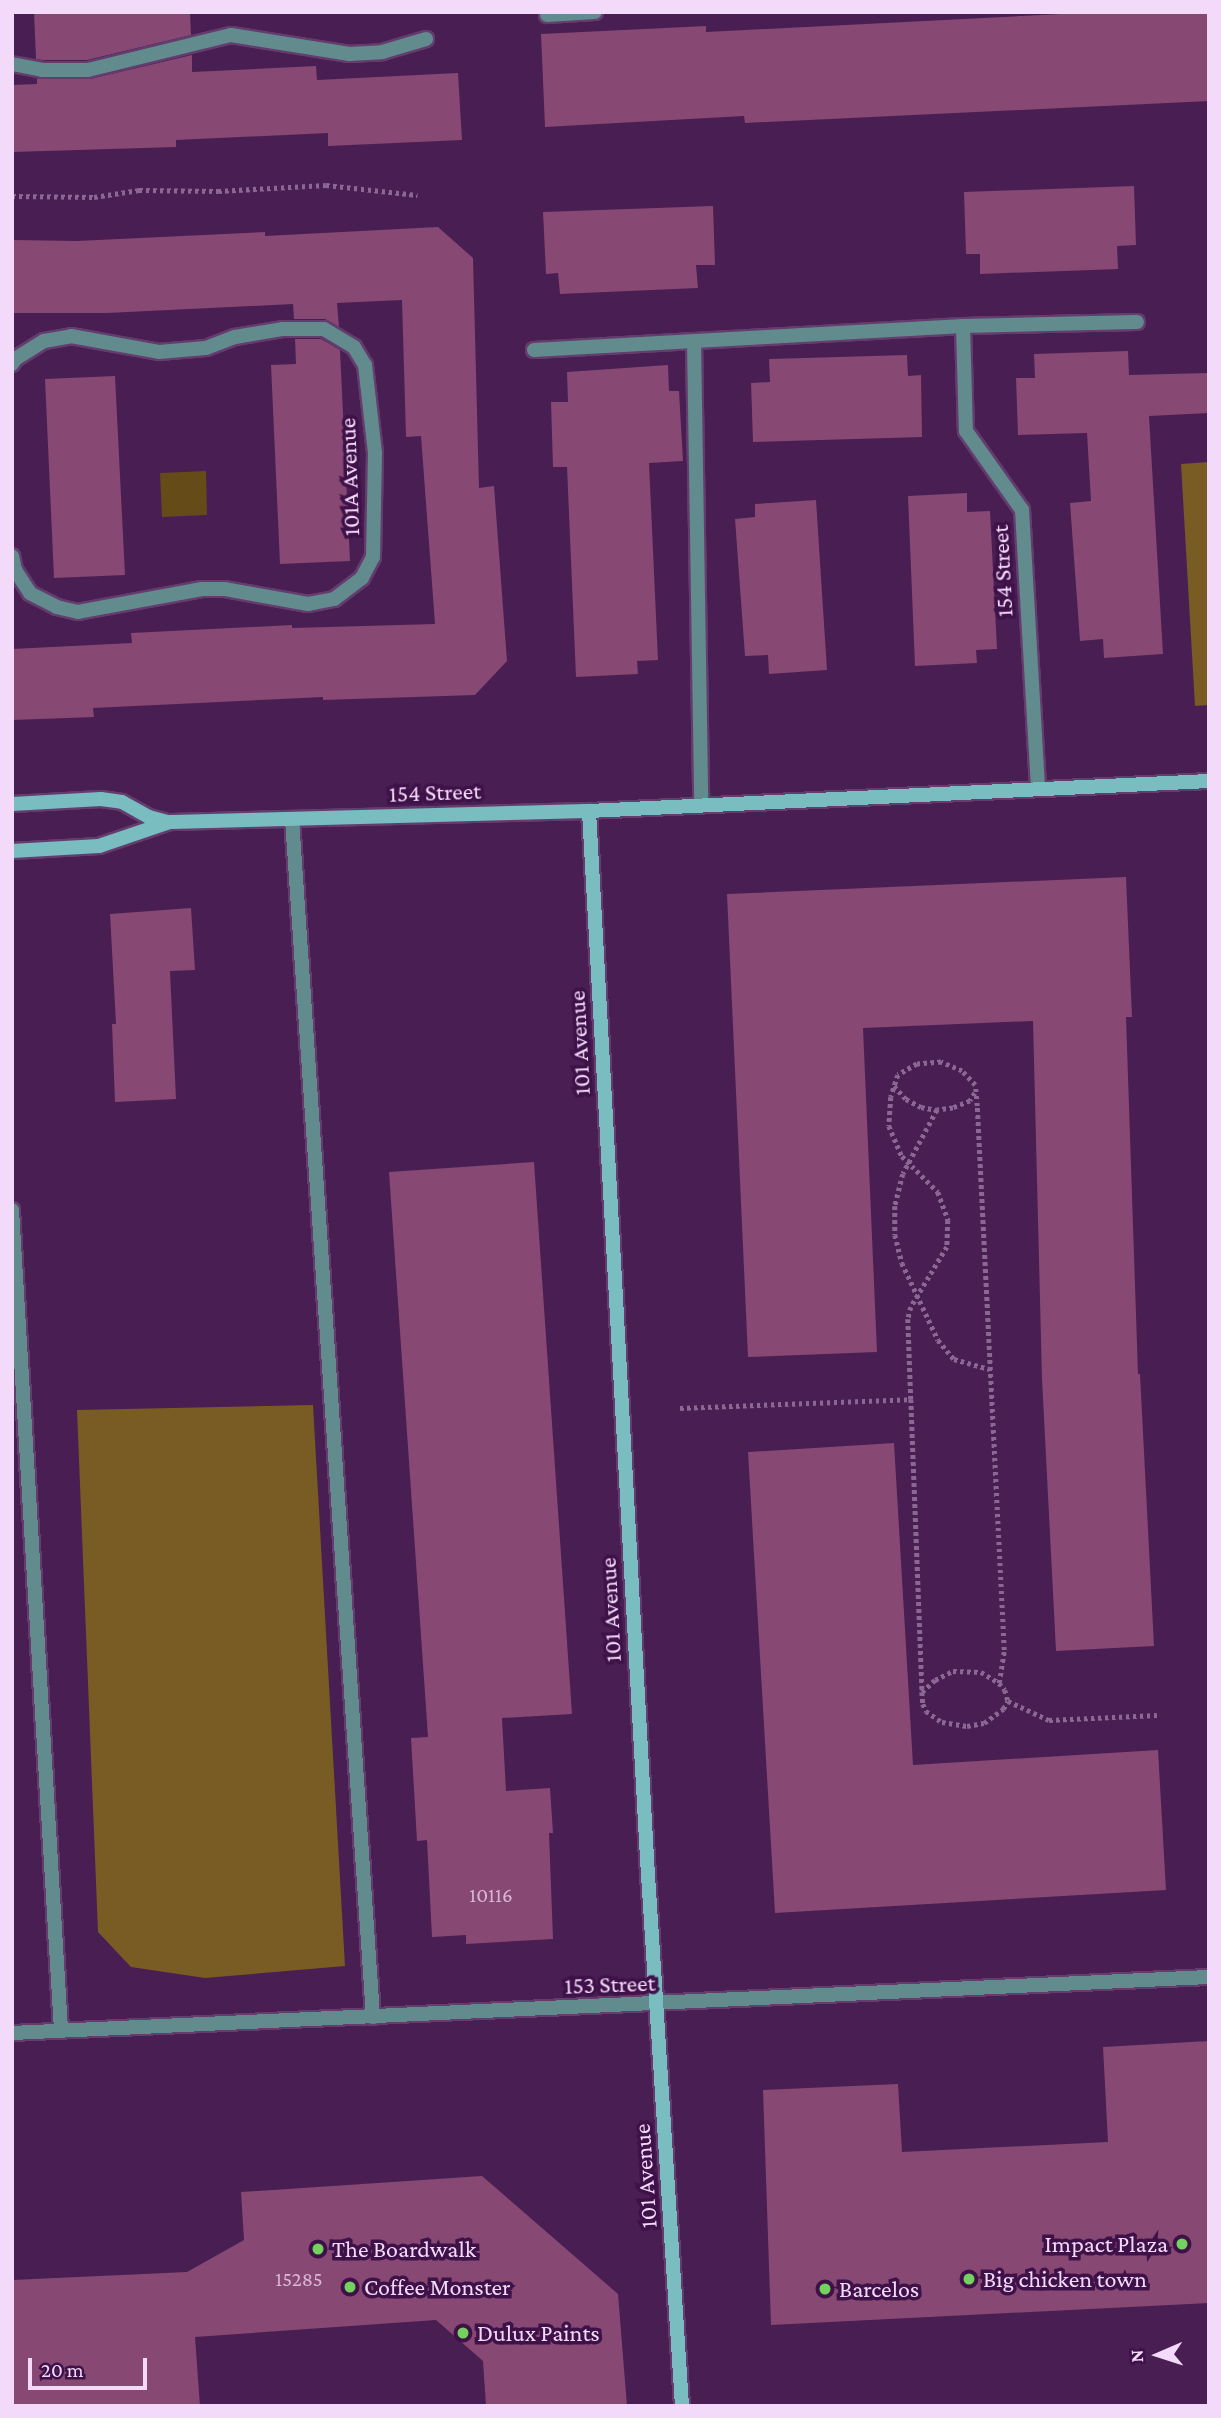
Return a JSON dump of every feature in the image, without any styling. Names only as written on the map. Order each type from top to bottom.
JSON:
[{"type":"street","points":[[547,15],[595,12]]},
{"type":"street","points":[[12,64],[43,69],[88,70],[231,35],[349,54],[382,52],[426,39]]},
{"type":"street","points":[[534,350],[963,326],[1137,322]]},
{"type":"street","name":"154 Street","points":[[963,326],[966,431],[1022,510],[1038,789]]},
{"type":"street","name":"101A Avenue","points":[[12,364],[15,359],[44,341],[71,337],[159,352],[206,348],[235,338],[284,329],[324,329],[354,347],[365,365],[375,453],[375,527],[373,557],[362,578],[334,598],[308,604],[225,589],[202,589],[78,612],[57,607],[30,593],[15,569],[12,556]]},
{"type":"street","points":[[694,341],[701,805]]},
{"type":"street","name":"154 Street","points":[[12,804],[101,799],[122,802],[149,817],[170,822],[589,810],[1209,780]]},
{"type":"street","name":"101 Avenue","points":[[589,810],[682,2406]]},
{"type":"street","points":[[292,819],[373,2017]]},
{"type":"street","name":"154 Street","points":[[12,851],[99,846],[170,822]]},
{"type":"street","points":[[12,1210],[61,2031]]},
{"type":"street","name":"153 Street","points":[[12,2033],[657,2005],[1209,1977]]},
{"type":"path","points":[[12,196],[94,197],[138,190],[218,191],[326,185],[417,195]]},
{"type":"path","points":[[922,1692],[935,1680],[953,1671],[981,1672],[999,1683],[1005,1690],[1008,1701],[1003,1709],[984,1723],[955,1726],[942,1723],[926,1711],[922,1692],[908,1319],[947,1247],[948,1220],[938,1192],[902,1156],[889,1126],[898,1074],[917,1064],[941,1062],[962,1071],[975,1085],[1004,1650],[999,1683]]},
{"type":"path","points":[[894,1086],[906,1099],[921,1107],[937,1110],[953,1108],[970,1101],[975,1093]]},
{"type":"path","points":[[937,1110],[909,1163],[895,1206],[895,1235],[902,1264],[938,1340],[954,1359],[990,1369]]},
{"type":"path","points":[[680,1408],[911,1399]]},
{"type":"path","points":[[1008,1701],[1049,1720],[1157,1715]]},
{"type":"shaded area","points":[[1209,462],[1209,705],[1195,706],[1181,464]]},
{"type":"shaded area","points":[[206,471],[207,515],[162,517],[160,473]]},
{"type":"shaded area","points":[[313,1405],[345,1966],[205,1978],[131,1967],[98,1932],[77,1410]]},
{"type":"building","points":[[34,12],[190,12],[191,35],[87,60],[36,59]]},
{"type":"building","points":[[1102,12],[1209,12],[1209,101],[745,123],[744,116],[545,127],[541,34],[706,26],[706,32]]},
{"type":"building","points":[[192,55],[192,72],[316,66],[317,80],[458,73],[462,140],[328,146],[328,133],[176,140],[176,147],[12,152],[12,85],[37,84],[37,79],[90,79]]},
{"type":"building","points":[[1134,186],[1136,245],[1117,246],[1118,269],[980,274],[980,254],[966,254],[964,192]]},
{"type":"building","points":[[713,206],[715,265],[696,265],[698,288],[560,294],[558,273],[546,274],[543,212]]},
{"type":"building","points":[[438,227],[473,258],[479,488],[494,486],[507,661],[475,695],[323,700],[323,697],[93,708],[94,717],[12,720],[12,649],[132,643],[131,633],[292,625],[292,628],[435,624],[421,436],[406,437],[402,300],[337,303],[339,327],[325,319],[294,319],[293,304],[107,313],[12,313],[12,240],[77,241],[265,232],[265,236]]},
{"type":"building","points":[[295,339],[321,339],[340,350],[350,561],[280,564],[271,365],[296,364]]},
{"type":"building","points":[[1128,351],[1129,375],[1209,373],[1209,413],[1149,416],[1163,654],[1104,658],[1103,639],[1080,641],[1070,503],[1091,501],[1087,433],[1018,435],[1016,378],[1035,378],[1034,354]]},
{"type":"building","points":[[907,355],[908,376],[921,375],[922,437],[753,442],[751,383],[770,382],[769,359]]},
{"type":"building","points":[[668,365],[669,391],[679,391],[683,461],[649,463],[658,660],[637,661],[638,674],[576,677],[567,467],[553,467],[551,402],[568,402],[567,372]]},
{"type":"building","points":[[115,376],[125,575],[54,578],[45,379]]},
{"type":"building","points":[[967,493],[967,512],[990,511],[997,649],[976,650],[977,663],[915,666],[908,496]]},
{"type":"building","points":[[816,500],[827,670],[769,674],[768,655],[745,656],[735,519],[755,517],[755,504]]},
{"type":"building","points":[[1126,877],[1132,1017],[1126,1017],[1138,1374],[1154,1646],[1056,1651],[1042,1379],[1033,1021],[863,1028],[877,1352],[748,1357],[727,894]]},
{"type":"building","points":[[191,908],[195,970],[170,971],[176,1099],[115,1102],[112,1024],[116,1024],[110,914]]},
{"type":"building","points":[[534,1162],[572,1714],[502,1718],[506,1791],[550,1788],[553,1833],[549,1833],[553,1939],[466,1944],[466,1935],[432,1937],[427,1840],[417,1841],[411,1738],[428,1737],[389,1172]]},
{"type":"building","points":[[894,1443],[913,1765],[1158,1750],[1166,1890],[775,1913],[748,1452]]},
{"type":"building","points":[[1209,2041],[1209,2303],[771,2325],[763,2090],[898,2084],[902,2152],[1108,2142],[1103,2047]]},
{"type":"building","points":[[482,2176],[618,2294],[627,2406],[486,2406],[483,2361],[436,2320],[195,2337],[200,2406],[14,2406],[12,2280],[187,2272],[244,2240],[241,2192]]},
{"type":"place","name":"Impact Plaza","points":[[1182,2244]]},
{"type":"place","name":"The Boardwalk","points":[[318,2249]]},
{"type":"place","name":"Big chicken town","points":[[969,2279]]},
{"type":"place","name":"Coffee Monster","points":[[350,2287]]},
{"type":"place","name":"Barcelos","points":[[825,2289]]},
{"type":"place","name":"Dulux Paints","points":[[463,2333]]}]
